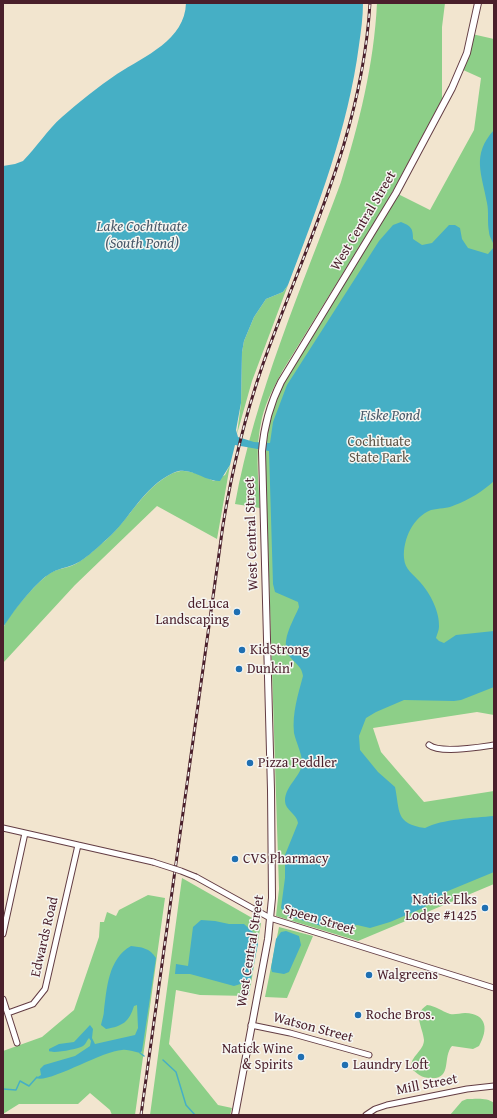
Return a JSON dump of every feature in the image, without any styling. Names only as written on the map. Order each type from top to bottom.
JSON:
[{"type":"main road","name":"West Central Street","points":[[236,1115],[270,918],[272,877],[262,451],[270,408],[281,382],[396,193],[452,88],[467,53],[478,3]]},
{"type":"street","points":[[430,744],[433,748],[446,749],[494,745]]},
{"type":"street","name":"Speen Street","points":[[3,828],[153,862],[181,870],[270,918],[494,988]]},
{"type":"street","points":[[3,934],[26,833]]},
{"type":"street","name":"Edwards Road","points":[[8,1013],[33,1004],[45,990],[78,845]]},
{"type":"street","points":[[3,999],[17,1043]]},
{"type":"street","name":"Watson Street","points":[[251,1024],[290,1033],[369,1055]]},
{"type":"street","name":"Mill Street","points":[[366,1115],[375,1109],[387,1105],[467,1089],[494,1086]]},
{"type":"green space","points":[[377,3],[445,3],[442,27],[442,99],[388,200],[283,370],[268,399],[262,418],[258,440],[258,485],[260,508],[235,504],[244,462],[267,381],[348,160],[365,94],[373,49]]},
{"type":"green space","name":"Fiske Pond","points":[[472,34],[494,39],[494,715],[477,712],[373,728],[381,752],[424,802],[494,791],[494,884],[358,941],[276,916],[279,889],[266,482],[262,445],[275,393],[396,193],[430,210],[474,130],[481,78],[461,69]]},
{"type":"green space","points":[[288,285],[252,381],[237,434],[241,403],[242,352],[244,341],[254,317],[266,299],[283,292]]},
{"type":"green space","points":[[230,465],[217,539],[157,506],[75,585],[3,663],[3,628],[19,605],[44,578],[54,571],[80,562],[90,554],[107,539],[145,495],[163,479],[178,471],[189,471],[214,481],[225,475]]},
{"type":"green space","points":[[182,878],[261,923],[249,996],[200,995],[176,990],[169,1044],[218,1105],[232,1108],[230,1115],[150,1115]]},
{"type":"green space","points":[[148,895],[165,898],[135,1115],[112,1115],[110,1110],[90,1093],[78,1104],[19,1104],[3,1114],[3,1051],[42,1037],[74,1010],[99,937],[100,922],[104,922],[107,912],[116,916],[119,910]]},
{"type":"green space","points":[[279,927],[313,936],[287,998],[265,997]]},
{"type":"green space","points":[[427,1005],[433,1006],[450,1014],[465,1013],[478,1016],[482,1020],[485,1029],[479,1046],[473,1049],[452,1046],[449,1051],[444,1072],[437,1078],[427,1078],[418,1074],[411,1068],[413,1060],[423,1044],[424,1040],[419,1017],[420,1013]]},
{"type":"green space","points":[[467,1099],[491,1101],[494,1103],[494,1115],[450,1115],[462,1101]]},
{"type":"water","name":"Lake Cochituate (South Pond)","points":[[186,3],[363,3],[354,76],[340,137],[321,196],[288,285],[283,292],[266,299],[254,317],[244,341],[242,352],[241,403],[236,430],[238,437],[254,442],[270,443],[273,422],[287,385],[379,241],[393,225],[401,222],[409,226],[413,232],[413,239],[422,245],[432,243],[449,225],[455,225],[460,228],[462,239],[468,248],[488,254],[494,247],[494,481],[481,492],[465,501],[449,507],[431,510],[419,518],[414,523],[407,536],[404,558],[408,569],[424,586],[434,603],[439,621],[439,628],[436,638],[439,641],[444,643],[456,635],[494,631],[494,687],[461,700],[404,700],[366,718],[359,736],[360,750],[378,772],[395,787],[401,815],[408,823],[425,828],[449,821],[494,816],[494,872],[448,891],[423,908],[390,922],[370,928],[357,925],[342,928],[321,926],[288,916],[281,908],[285,878],[285,855],[298,823],[296,817],[287,807],[285,801],[288,790],[302,767],[302,759],[294,733],[294,718],[303,676],[300,668],[287,652],[286,646],[290,626],[299,607],[298,602],[275,592],[273,584],[269,451],[235,445],[230,465],[220,481],[214,481],[185,471],[173,473],[162,479],[145,495],[115,531],[90,554],[80,562],[54,571],[37,584],[11,615],[3,628],[3,166],[23,161],[52,127],[75,106],[117,74],[162,46],[179,27],[184,16]]},
{"type":"water","points":[[494,130],[494,246],[489,234],[488,206],[481,174],[480,156],[482,148]]},
{"type":"water","points":[[201,920],[229,924],[244,924],[254,933],[258,944],[251,978],[247,982],[234,986],[190,974],[175,974],[176,964],[188,966],[193,927]]},
{"type":"water","points":[[286,931],[299,936],[301,945],[289,972],[284,974],[272,972],[271,968],[276,939],[281,932]]},
{"type":"water","points":[[131,946],[148,950],[156,958],[142,1051],[140,1053],[126,1050],[113,1052],[52,1076],[42,1079],[36,1078],[41,1075],[40,1069],[44,1065],[75,1056],[90,1046],[91,1041],[89,1038],[84,1045],[71,1050],[60,1052],[49,1051],[49,1049],[59,1044],[74,1042],[90,1025],[93,1029],[92,1038],[95,1044],[135,1035],[138,1028],[137,1005],[134,1006],[130,1016],[121,1025],[106,1029],[101,1025],[104,1014],[106,993],[113,966],[123,952]]},
{"type":"waterway","points":[[140,1053],[144,1056]]},
{"type":"waterway","points":[[163,1060],[176,1072],[186,1105],[195,1115]]},
{"type":"waterway","points":[[3,1089],[16,1090],[20,1081],[29,1086],[37,1077]]},
{"type":"railway","points":[[141,1115],[223,525],[231,484],[240,443],[256,384],[314,231],[344,143],[356,98],[365,52],[370,3]]},
{"type":"place","name":"deLuca Landscaping","points":[[237,612]]},
{"type":"place","name":"KidStrong","points":[[242,650]]},
{"type":"place","name":"Dunkin'","points":[[239,669]]},
{"type":"place","name":"Pizza Peddler","points":[[250,763]]},
{"type":"place","name":"CVS Pharmacy","points":[[235,859]]},
{"type":"place","name":"Natick Elks Lodge #1425","points":[[485,908]]},
{"type":"place","name":"Walgreens","points":[[369,975]]},
{"type":"place","name":"Roche Bros.","points":[[358,1015]]},
{"type":"place","name":"Natick Wine & Spirits","points":[[301,1057]]},
{"type":"place","name":"Laundry Loft","points":[[345,1065]]},
{"type":"park label","name":"Cochituate State Park","points":[[379,450]]}]
